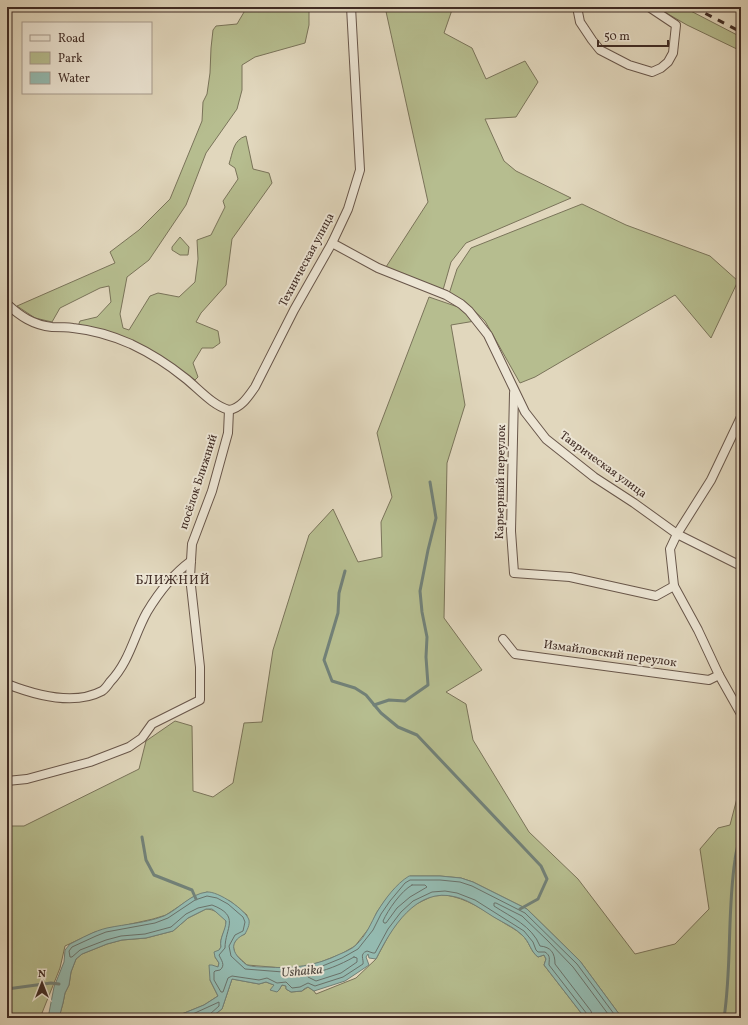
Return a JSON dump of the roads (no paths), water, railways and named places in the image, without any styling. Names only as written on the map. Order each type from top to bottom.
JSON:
[{"type":"street","name":"Техническая улица","points":[[229,410],[239,407],[255,387],[294,310],[332,243],[348,208],[360,170],[351,7]]},
{"type":"street","points":[[577,7],[580,22],[600,50],[628,65],[652,72],[661,68],[668,62],[673,53],[676,24],[649,7]]},
{"type":"street","name":"Таврическая улица","points":[[332,243],[378,268],[446,295],[465,308],[488,335],[514,391],[528,416],[546,439],[594,477],[634,502],[677,534],[741,566]]},
{"type":"street","points":[[7,304],[17,313],[33,323],[51,327],[73,328],[95,332],[132,344],[163,362],[219,406],[229,410]]},
{"type":"street","name":"Карьерный переулок","points":[[514,391],[511,531],[514,573],[570,577],[656,596],[674,586]]},
{"type":"street","name":"посёлок Ближний","points":[[7,781],[27,779],[90,762],[129,747],[142,738],[152,724],[200,700],[200,667],[190,577],[192,544],[212,491],[228,432],[229,410]]},
{"type":"street","points":[[741,417],[711,480],[677,534],[670,549],[674,586],[698,630],[719,675],[741,714]]},
{"type":"street","points":[[7,684],[22,690],[67,699],[84,698],[103,690],[114,679],[129,654],[146,613],[164,585],[191,561]]},
{"type":"street","name":"Измайловский переулок","points":[[503,639],[515,654],[709,680],[719,675]]},
{"type":"water","name":"Ushaika","points":[[409,876],[461,878],[473,882],[527,909],[580,961],[622,1018],[585,1018],[544,965],[546,959],[544,955],[538,957],[535,955],[525,938],[510,926],[477,906],[460,898],[442,895],[429,898],[417,904],[397,923],[376,959],[369,958],[368,954],[366,957],[369,965],[345,981],[314,991],[308,987],[302,991],[291,992],[286,989],[286,986],[282,985],[277,992],[270,990],[274,985],[266,982],[259,984],[232,979],[222,1009],[210,1018],[172,1018],[204,1005],[218,996],[210,980],[209,965],[218,967],[219,963],[214,952],[219,950],[221,947],[221,940],[226,921],[212,909],[206,909],[188,918],[173,931],[146,938],[122,940],[82,954],[76,959],[71,972],[69,985],[65,993],[59,1018],[48,1018],[54,987],[64,962],[65,950],[70,944],[97,931],[143,922],[164,916],[195,896],[207,892],[218,895],[231,902],[247,916],[249,926],[245,934],[237,939],[234,945],[235,952],[245,964],[254,967],[276,968],[304,966],[331,958],[348,950],[360,941],[387,897],[395,887]]},
{"type":"waterway","points":[[374,705],[389,700],[405,701],[428,685],[426,657],[427,637],[420,591],[436,518],[430,482]]},
{"type":"waterway","points":[[345,571],[339,593],[338,613],[324,660],[332,681],[355,688],[366,695],[381,713],[398,727],[417,735],[541,866],[547,879],[538,899],[520,909]]},
{"type":"waterway","points":[[724,1018],[728,979],[731,899],[735,857],[741,833]]},
{"type":"waterway","points":[[142,837],[146,860],[154,875],[192,890],[196,899]]},
{"type":"waterway","points":[[7,989],[51,983],[59,984]]},
{"type":"railway","points":[[693,7],[741,32]]},
{"type":"railway","points":[[725,7],[741,15]]},
{"type":"district","name":"БЛИЖНИЙ","points":[[173,581]]}]
